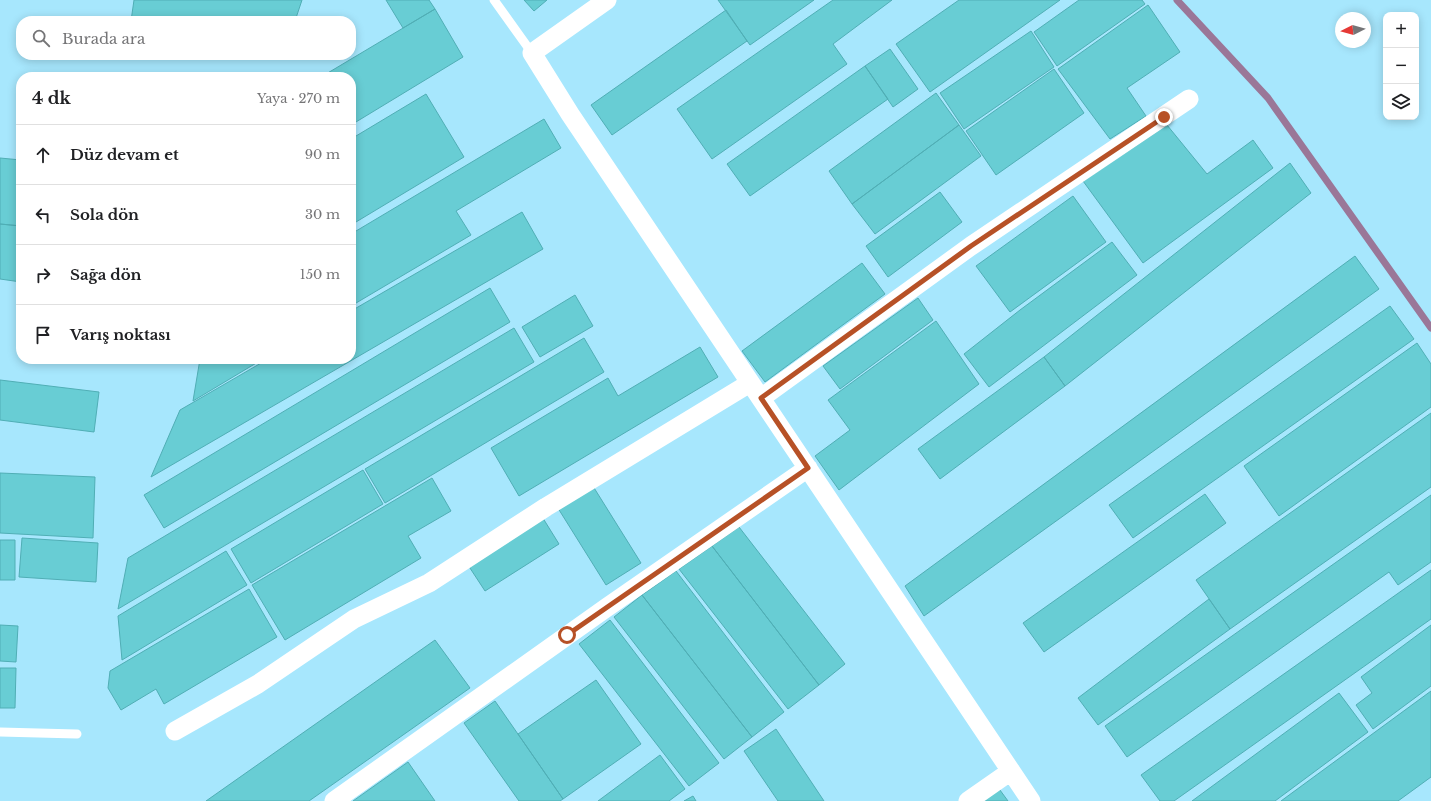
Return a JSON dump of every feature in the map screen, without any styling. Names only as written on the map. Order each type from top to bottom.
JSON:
[{"type":"street","points":[[607,0],[532,53],[570,114],[1031,801]]},
{"type":"street","points":[[175,731],[258,684],[354,619],[429,583],[546,507],[755,390],[1189,99]]},
{"type":"street","points":[[334,801],[606,608],[808,468]]},
{"type":"street","points":[[968,801],[1011,771]]},
{"type":"lane","points":[[494,0],[532,53]]},
{"type":"lane","points":[[0,732],[77,734]]},
{"type":"building","points":[[134,0],[302,0],[297,16],[132,16]]},
{"type":"building","points":[[386,0],[429,0],[435,9],[403,28]]},
{"type":"building","points":[[524,0],[547,0],[534,11]]},
{"type":"building","points":[[718,0],[814,0],[750,45]]},
{"type":"building","points":[[833,0],[892,0],[833,44],[847,64],[712,159],[677,109]]},
{"type":"building","points":[[959,0],[1060,0],[930,92],[896,44]]},
{"type":"building","points":[[1079,0],[1142,0],[1145,4],[1057,66],[1034,32]]},
{"type":"building","points":[[1148,5],[1180,52],[1127,88],[1146,116],[1110,139],[1058,69]]},
{"type":"building","points":[[435,9],[463,57],[356,122],[356,72],[329,72],[350,60],[356,60],[356,56]]},
{"type":"building","points":[[726,10],[747,41],[612,135],[591,105]]},
{"type":"building","points":[[1031,31],[1054,67],[964,129],[940,93]]},
{"type":"building","points":[[890,49],[918,89],[893,107],[865,66]]},
{"type":"building","points":[[865,66],[888,99],[750,196],[727,164]]},
{"type":"building","points":[[1054,69],[1084,113],[996,175],[966,131]]},
{"type":"building","points":[[936,93],[959,125],[852,204],[829,171]]},
{"type":"building","points":[[426,94],[464,157],[356,222],[356,136]]},
{"type":"building","points":[[544,119],[561,148],[456,211],[471,235],[356,303],[356,231]]},
{"type":"building","points":[[959,125],[981,156],[875,234],[852,204]]},
{"type":"building","points":[[1167,125],[1207,174],[1253,140],[1273,168],[1143,263],[1083,181]]},
{"type":"building","points":[[0,158],[16,160],[16,226],[0,224]]},
{"type":"building","points":[[1290,163],[1311,193],[1065,386],[1044,357]]},
{"type":"building","points":[[940,192],[962,222],[888,277],[866,246]]},
{"type":"building","points":[[1073,196],[1106,242],[1010,312],[976,266]]},
{"type":"building","points":[[522,212],[543,249],[356,358],[356,308]]},
{"type":"building","points":[[0,224],[16,226],[16,281],[0,279]]},
{"type":"building","points":[[1112,242],[1137,275],[989,387],[964,354],[1020,310]]},
{"type":"building","points":[[1355,256],[1379,289],[924,616],[905,586]]},
{"type":"building","points":[[862,263],[885,294],[765,382],[742,351]]},
{"type":"building","points":[[490,288],[510,322],[164,528],[144,495]]},
{"type":"building","points":[[575,295],[593,326],[540,357],[522,327]]},
{"type":"building","points":[[918,298],[933,320],[840,389],[823,366]]},
{"type":"building","points":[[1390,306],[1414,339],[1133,538],[1109,505]]},
{"type":"building","points":[[936,321],[979,384],[839,490],[815,456],[850,430],[828,400]]},
{"type":"building","points":[[514,328],[534,362],[118,609],[128,558]]},
{"type":"building","points":[[584,338],[604,372],[385,503],[365,469]]},
{"type":"building","points":[[1417,343],[1431,364],[1431,407],[1279,516],[1244,466]]},
{"type":"building","points":[[700,347],[718,377],[519,496],[491,448],[608,378],[618,396]]},
{"type":"building","points":[[1044,357],[1065,386],[940,479],[918,449]]},
{"type":"building","points":[[199,364],[255,364],[193,401]]},
{"type":"building","points":[[259,364],[345,364],[151,477],[180,410]]},
{"type":"building","points":[[0,380],[99,392],[94,432],[0,420]]},
{"type":"building","points":[[1431,413],[1431,487],[1230,629],[1196,580]]},
{"type":"building","points":[[363,470],[383,504],[251,583],[231,549]]},
{"type":"building","points":[[0,473],[95,477],[93,538],[0,533]]},
{"type":"building","points":[[432,478],[451,511],[408,536],[421,558],[285,640],[252,585]]},
{"type":"building","points":[[591,483],[641,563],[606,585],[556,505]]},
{"type":"building","points":[[1205,494],[1226,523],[1044,652],[1023,623]]},
{"type":"building","points":[[1431,495],[1431,562],[1398,585],[1389,572],[1127,757],[1105,726]]},
{"type":"building","points":[[541,515],[559,544],[485,591],[466,562]]},
{"type":"building","points":[[739,527],[845,664],[819,685],[712,546]]},
{"type":"building","points":[[22,538],[98,543],[96,582],[19,577]]},
{"type":"building","points":[[0,540],[15,540],[15,580],[0,580]]},
{"type":"building","points":[[712,546],[819,685],[788,709],[679,569]]},
{"type":"building","points":[[226,551],[247,585],[122,660],[118,616]]},
{"type":"building","points":[[1431,570],[1431,619],[1174,801],[1160,801],[1141,775]]},
{"type":"building","points":[[676,571],[784,712],[752,737],[642,595]]},
{"type":"building","points":[[249,589],[277,637],[164,704],[156,689],[121,710],[108,688],[110,671]]},
{"type":"building","points":[[642,595],[752,737],[724,759],[614,617]]},
{"type":"building","points":[[1209,599],[1230,629],[1098,725],[1078,698]]},
{"type":"building","points":[[610,620],[719,763],[689,786],[579,644]]},
{"type":"building","points":[[0,625],[18,626],[16,662],[0,661]]},
{"type":"building","points":[[1431,625],[1431,686],[1373,729],[1356,705],[1372,693],[1361,677]]},
{"type":"building","points":[[435,640],[470,688],[309,801],[206,801]]},
{"type":"building","points":[[0,668],[16,668],[15,708],[0,708]]},
{"type":"building","points":[[596,680],[641,744],[563,799],[518,734]]},
{"type":"building","points":[[1431,691],[1431,777],[1398,801],[1281,801]]},
{"type":"building","points":[[1339,693],[1368,732],[1275,801],[1192,801]]},
{"type":"building","points":[[495,701],[563,799],[560,801],[519,801],[464,723]]},
{"type":"building","points":[[776,729],[824,801],[778,801],[744,751]]},
{"type":"building","points":[[660,755],[685,789],[669,801],[598,801]]},
{"type":"building","points":[[408,762],[435,801],[353,801]]},
{"type":"building","points":[[997,786],[1008,801],[976,801]]},
{"type":"building","points":[[693,796],[696,801],[684,801]]},
{"type":"waterway","points":[[1177,0],[1268,98],[1431,328]]},
{"type":"route","points":[[567,635],[808,468],[761,398],[971,246],[1164,117]]}]
